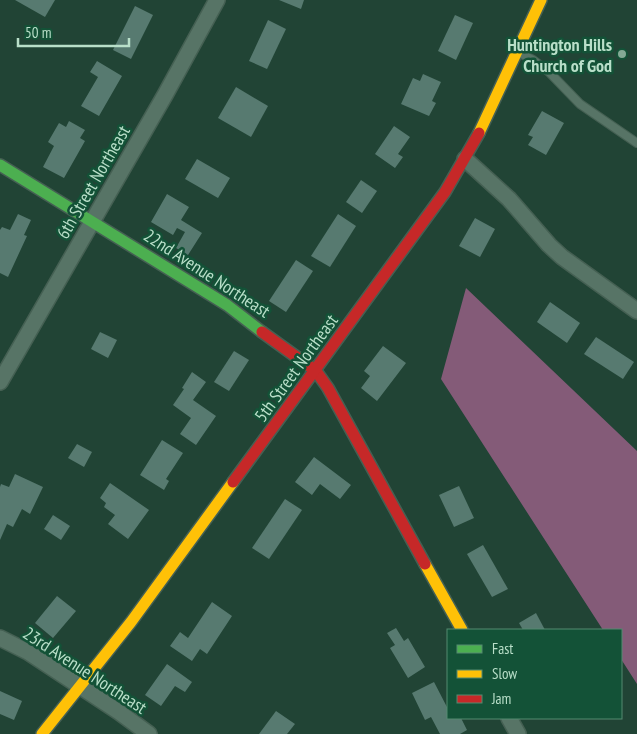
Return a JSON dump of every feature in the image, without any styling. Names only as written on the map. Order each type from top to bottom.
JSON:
[{"type":"street","name":"6th Street Northeast","points":[[0,382],[217,0]]},
{"type":"street","name":"5th Street Northeast","points":[[42,734],[131,622],[428,218],[485,123],[541,0]]},
{"type":"street","points":[[465,159],[509,199],[549,245],[562,257],[637,311]]},
{"type":"street","name":"22nd Avenue Northeast","points":[[0,165],[227,304],[316,371],[328,388],[461,629]]},
{"type":"street","name":"23rd Avenue Northeast","points":[[0,638],[28,652],[149,734]]},
{"type":"street","points":[[510,719],[518,734]]},
{"type":"lane","points":[[518,52],[549,72],[580,104],[637,143]]},
{"type":"shaded area","points":[[466,288],[637,451],[637,684],[622,661],[622,629],[602,629],[441,379]]},
{"type":"building","points":[[15,0],[55,0],[45,17]]},
{"type":"building","points":[[279,0],[304,0],[301,9]]},
{"type":"building","points":[[135,6],[153,15],[131,59],[113,50]]},
{"type":"building","points":[[455,15],[473,23],[456,60],[438,51]]},
{"type":"building","points":[[268,20],[286,29],[267,69],[249,61]]},
{"type":"building","points":[[97,61],[122,76],[99,116],[81,106],[98,77],[90,72]]},
{"type":"building","points":[[423,74],[441,82],[432,101],[436,103],[429,116],[401,104],[413,78],[420,81]]},
{"type":"building","points":[[236,87],[268,106],[251,137],[218,118]]},
{"type":"building","points":[[542,111],[564,123],[546,155],[528,145],[533,137],[528,135]]},
{"type":"building","points":[[69,121],[85,130],[80,138],[85,141],[64,178],[43,167],[54,146],[48,142],[59,123],[66,127]]},
{"type":"building","points":[[394,126],[410,137],[398,154],[403,157],[395,168],[375,154]]},
{"type":"building","points":[[197,159],[230,178],[218,198],[185,179]]},
{"type":"building","points":[[361,180],[377,191],[362,213],[346,202]]},
{"type":"building","points":[[167,194],[189,207],[181,220],[202,233],[188,255],[176,248],[185,232],[177,228],[173,235],[151,222]]},
{"type":"building","points":[[18,214],[31,220],[24,235],[27,236],[8,277],[0,273],[0,230],[2,227],[10,230]]},
{"type":"building","points":[[338,214],[356,226],[330,267],[311,256]]},
{"type":"building","points":[[475,218],[495,229],[480,257],[459,246]]},
{"type":"building","points":[[296,260],[313,271],[286,312],[269,301]]},
{"type":"building","points":[[550,302],[580,323],[567,343],[537,322]]},
{"type":"building","points":[[100,332],[117,340],[108,358],[91,349]]},
{"type":"building","points":[[596,337],[634,362],[623,379],[584,354]]},
{"type":"building","points":[[383,346],[406,363],[377,401],[361,388],[370,376],[364,371]]},
{"type":"building","points":[[234,351],[249,360],[229,391],[214,382]]},
{"type":"building","points":[[192,372],[206,382],[193,400],[216,416],[196,445],[180,434],[191,418],[173,405],[184,389],[182,388]]},
{"type":"building","points":[[162,440],[183,453],[166,479],[169,481],[164,490],[140,475]]},
{"type":"building","points":[[77,444],[92,452],[84,467],[68,458]]},
{"type":"building","points":[[314,457],[351,485],[340,499],[320,484],[312,495],[295,482]]},
{"type":"building","points":[[15,474],[43,487],[30,514],[22,509],[13,527],[7,524],[0,540],[0,487],[1,484],[9,487]]},
{"type":"building","points":[[110,483],[149,510],[128,539],[108,524],[115,515],[104,507],[106,503],[100,498]]},
{"type":"building","points":[[459,486],[474,518],[454,527],[439,495]]},
{"type":"building","points":[[285,499],[302,510],[269,559],[252,548]]},
{"type":"building","points":[[53,515],[70,526],[61,540],[44,529]]},
{"type":"building","points":[[483,545],[508,589],[492,597],[467,554]]},
{"type":"building","points":[[57,596],[76,611],[53,638],[35,623]]},
{"type":"building","points":[[212,602],[232,616],[207,654],[200,649],[192,661],[170,646],[180,632],[188,638]]},
{"type":"building","points":[[536,613],[544,629],[522,629],[519,623]]},
{"type":"building","points":[[396,628],[404,641],[408,638],[425,667],[408,678],[390,648],[395,645],[387,633]]},
{"type":"building","points":[[167,664],[192,682],[185,692],[175,686],[161,706],[145,695]]},
{"type":"building","points":[[434,682],[447,707],[447,719],[462,719],[467,730],[460,734],[440,734],[431,717],[425,720],[412,693]]},
{"type":"building","points":[[0,691],[22,701],[14,720],[0,714]]},
{"type":"building","points":[[276,711],[295,724],[287,734],[259,734]]},
{"type":"traffic: fast","points":[[0,165],[227,305],[262,332]]},
{"type":"traffic: slow","points":[[479,133],[541,0]]},
{"type":"traffic: slow","points":[[42,734],[131,622],[233,482]]},
{"type":"traffic: slow","points":[[425,564],[461,629]]},
{"type":"traffic: jam","points":[[233,482],[445,192],[479,133]]},
{"type":"traffic: jam","points":[[262,332],[316,371],[328,388],[425,564]]},
{"type":"place","name":"Huntington Hills Church of God","points":[[622,54]]}]
